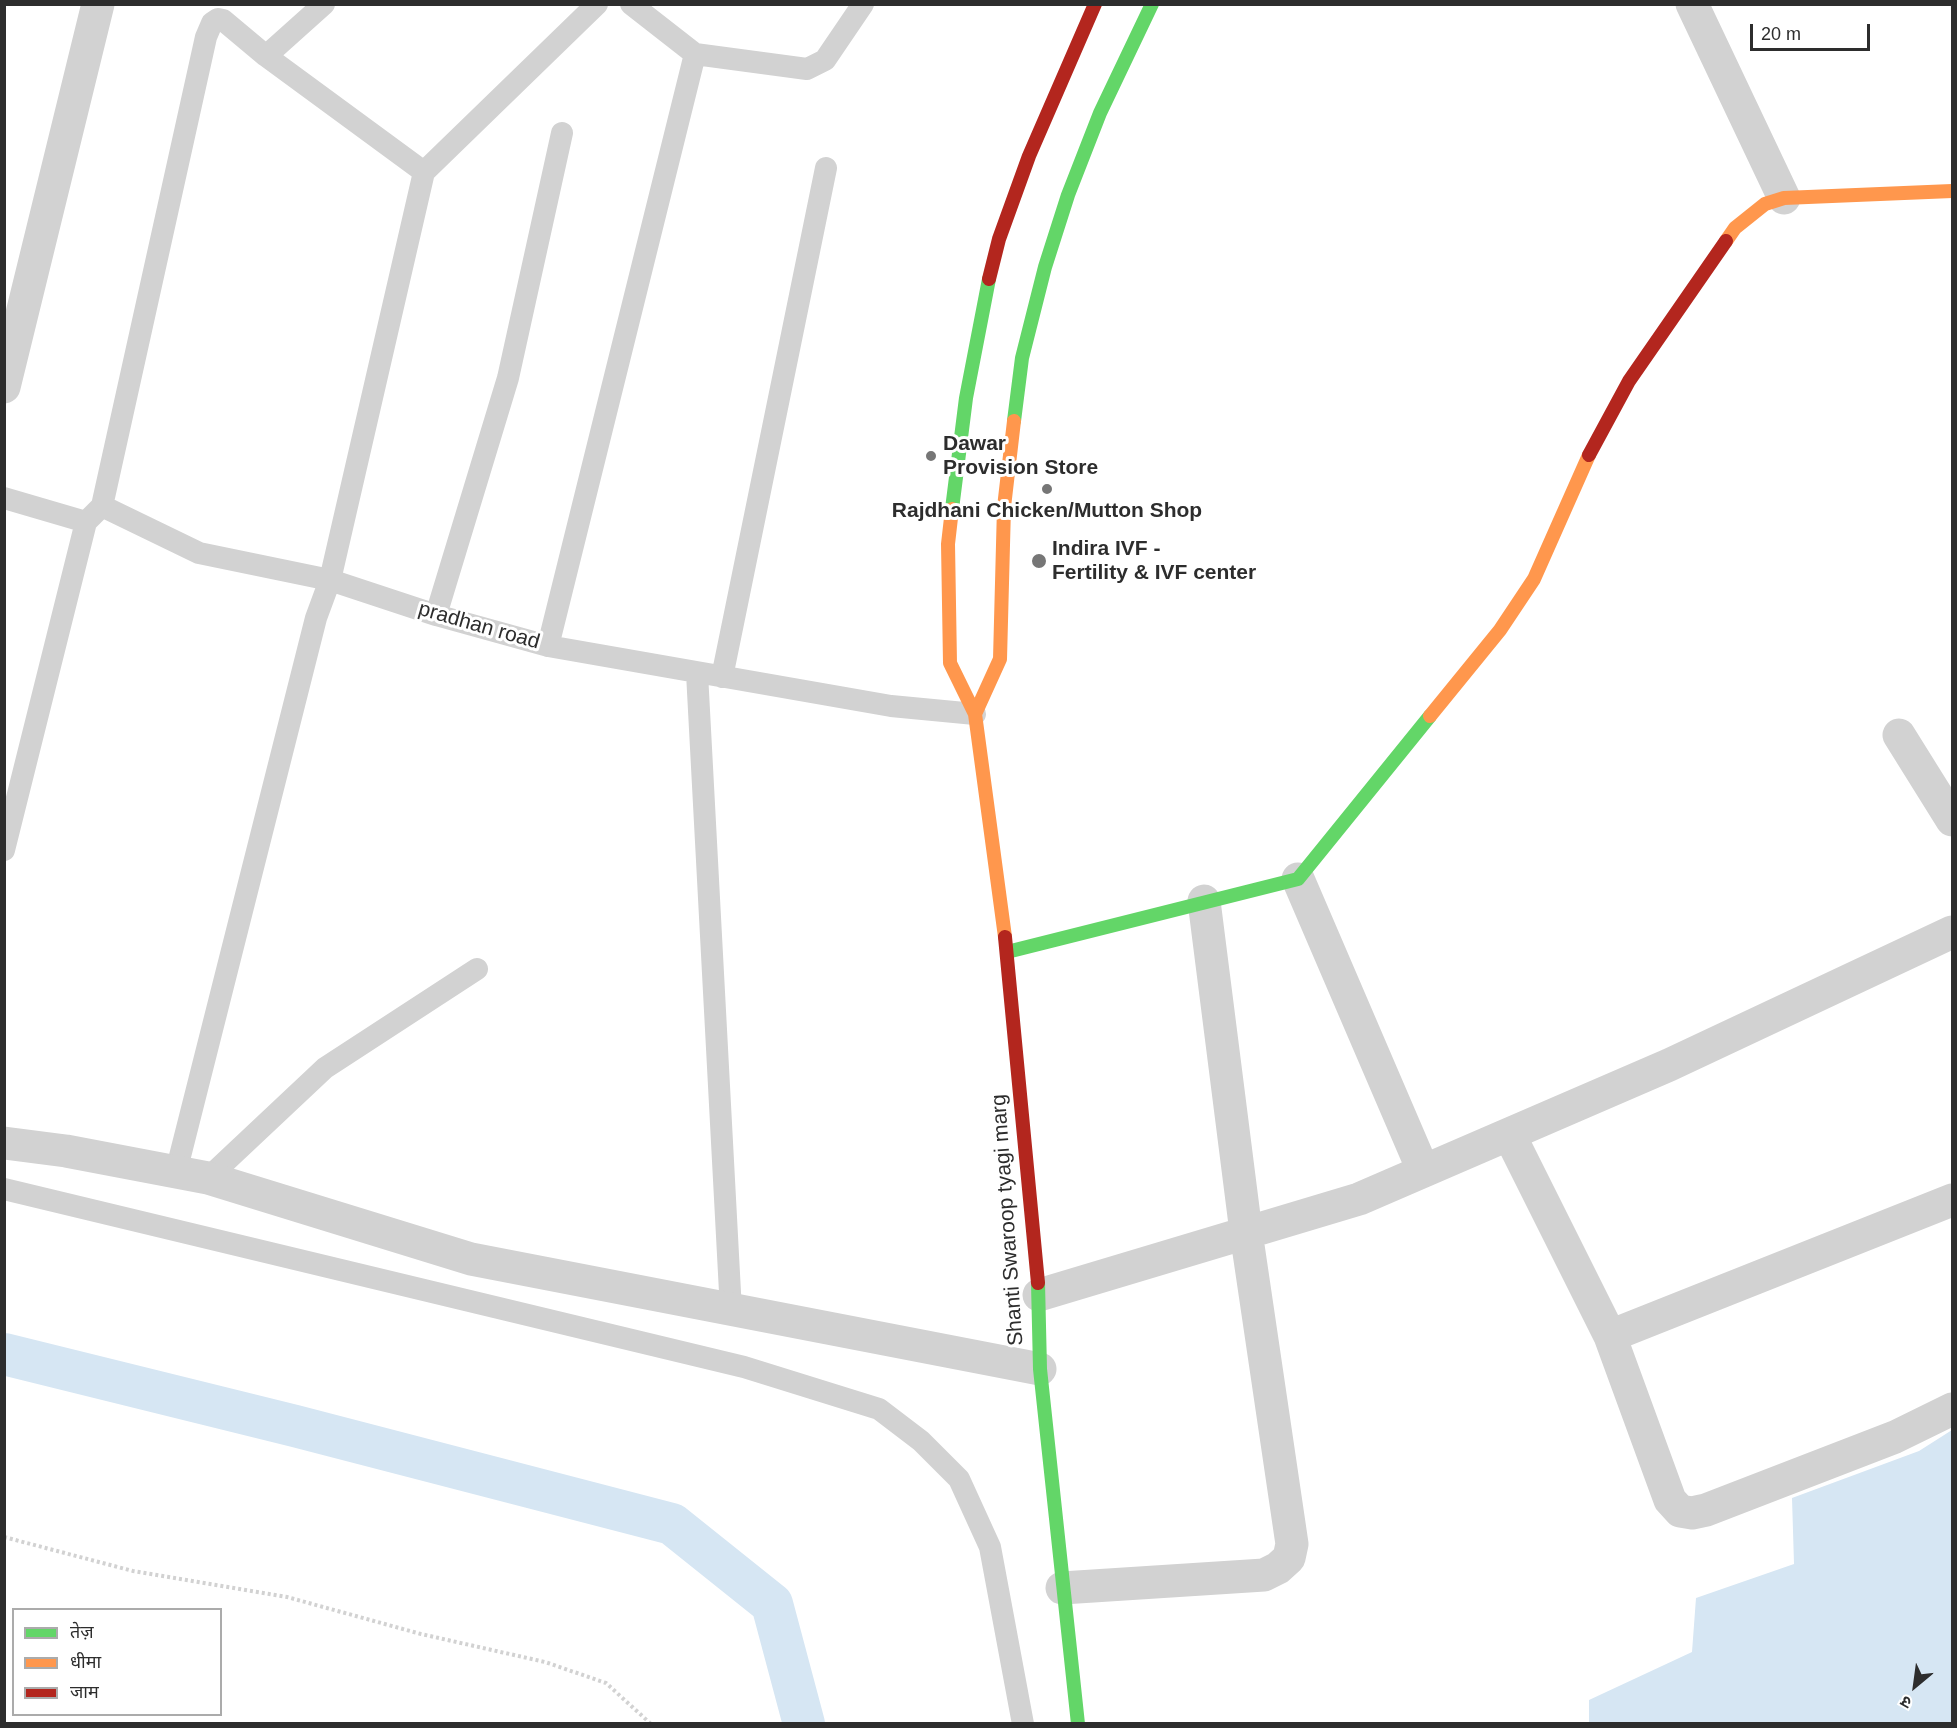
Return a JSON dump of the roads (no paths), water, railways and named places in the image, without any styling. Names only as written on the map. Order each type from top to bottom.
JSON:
[{"type":"main road","name":"Shanti Swaroop tyagi marg","points":[[1078,1724],[1040,1369],[1039,1295],[1007,952],[975,714],[950,663],[948,544],[966,398],[981,310],[999,239],[1029,156],[1095,4]]},
{"type":"main road","points":[[975,714],[1000,659],[1004,507],[1022,358],[1045,267],[1068,195],[1100,113],[1152,4]]},
{"type":"main road","points":[[1007,952],[1298,879],[1500,630],[1534,579],[1596,439],[1629,381],[1735,228],[1765,204],[1784,198],[1953,191]]},
{"type":"street","points":[[4,387],[98,4]]},
{"type":"street","points":[[1692,4],[1784,198]]},
{"type":"street","points":[[1899,735],[1953,820]]},
{"type":"street","points":[[1298,879],[1424,1170]]},
{"type":"street","points":[[1062,1587],[1264,1575],[1278,1568],[1289,1558],[1292,1544],[1245,1232],[1204,901]]},
{"type":"street","points":[[1039,1295],[1359,1199],[1669,1065],[1953,933]]},
{"type":"street","points":[[1509,1134],[1610,1336],[1670,1500],[1680,1511],[1692,1514],[1706,1510],[1895,1437],[1953,1409]]},
{"type":"street","points":[[4,1143],[66,1151],[208,1178],[471,1259],[1040,1369]]},
{"type":"street","points":[[1610,1336],[1953,1200]]},
{"type":"lane","points":[[266,56],[324,4]]},
{"type":"lane","points":[[176,1172],[316,618],[330,580],[424,172],[597,4]]},
{"type":"lane","points":[[631,4],[695,54],[807,69],[825,60],[863,4]]},
{"type":"lane","points":[[4,850],[86,522],[102,506],[210,27],[218,19],[223,20],[266,56],[424,172]]},
{"type":"lane","points":[[548,646],[695,54]]},
{"type":"lane","points":[[436,615],[508,378],[562,133]]},
{"type":"lane","points":[[722,677],[826,168]]},
{"type":"lane","points":[[4,498],[86,522]]},
{"type":"lane","name":"pradhan road","points":[[102,506],[199,553],[330,580],[436,615],[548,646],[891,706],[975,714]]},
{"type":"lane","points":[[697,673],[731,1311]]},
{"type":"lane","points":[[208,1178],[325,1068],[477,969]]},
{"type":"lane","points":[[4,1189],[744,1367],[879,1410],[921,1441],[959,1479],[990,1547],[1023,1724]]},
{"type":"water","points":[[1952,1430],[1952,1723],[1589,1723],[1589,1700],[1692,1652],[1696,1598],[1794,1564],[1792,1498],[1919,1451]]},
{"type":"waterway","points":[[4,1354],[295,1426],[672,1524],[772,1604],[804,1724]]},
{"type":"place","name":"Dawar Provision Store","points":[[931,456]]},
{"type":"place","name":"Rajdhani Chicken/Mutton Shop","points":[[1047,489]]},
{"type":"place","name":"Indira IVF - Fertility & IVF center","points":[[1039,561]]}]
